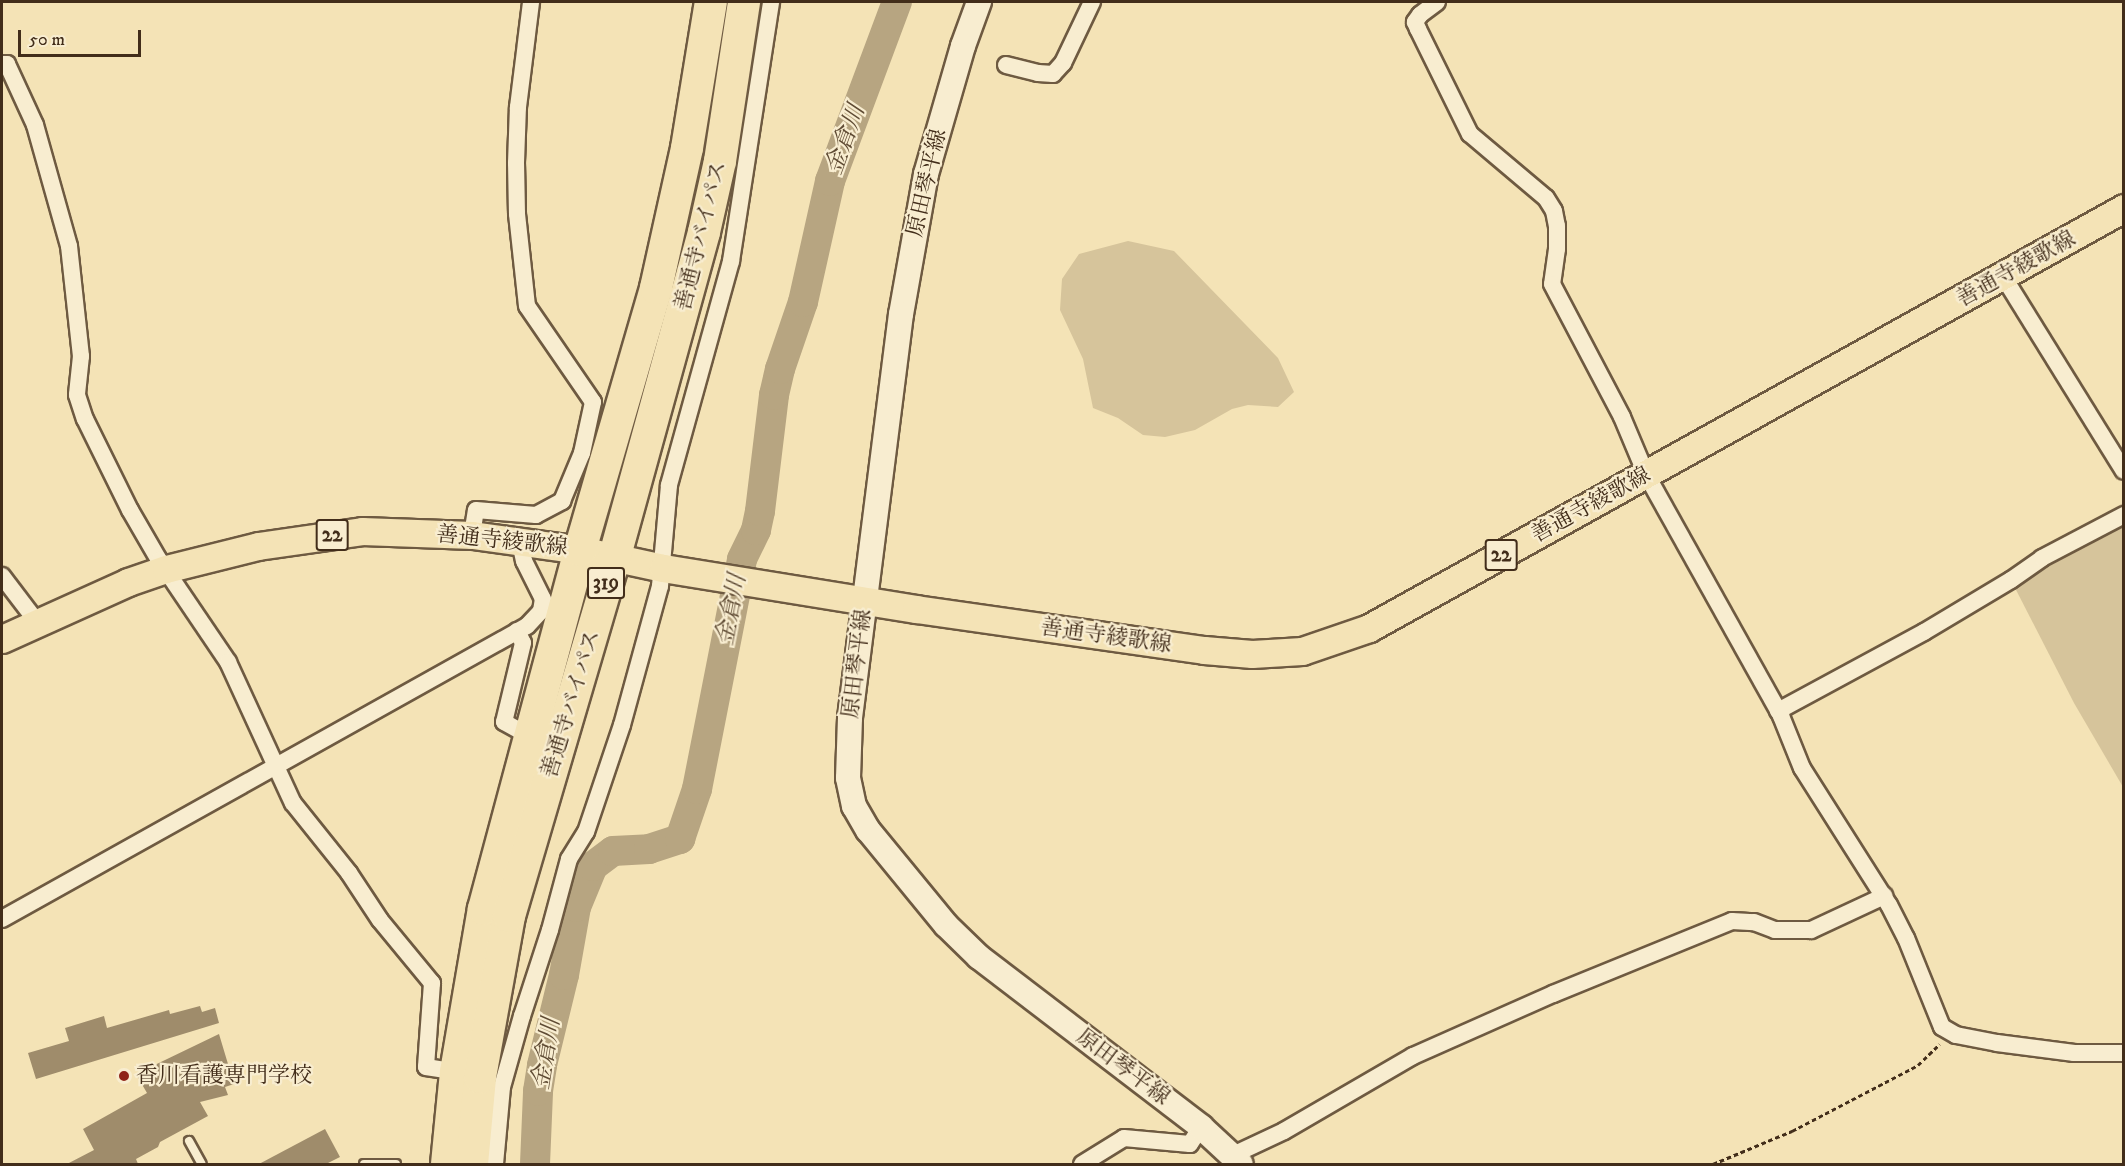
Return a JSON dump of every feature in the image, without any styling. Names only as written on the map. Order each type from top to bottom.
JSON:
[{"type":"highway","name":"善通寺バイパス","points":[[447,1164],[456,1072],[484,909],[580,550],[656,288],[672,222],[701,71],[711,2]]},
{"type":"highway","name":"善通寺バイパス","points":[[472,1164],[480,1077],[509,916],[614,559],[704,232],[720,161],[744,2]]},
{"type":"main road","name":"原田琴平線","points":[[979,2],[963,46],[926,174],[901,314],[847,757],[848,778],[854,806],[868,830],[946,925],[979,957],[1201,1127],[1237,1160]]},
{"type":"main road","name":"善通寺綾歌線","points":[[2,639],[128,582],[166,569],[258,546],[362,531],[472,535],[580,550],[669,569],[1204,650],[1252,654],[1302,651],[1369,628],[2124,208]]},
{"type":"street","points":[[472,535],[476,510],[536,515],[562,501],[582,453],[593,402],[527,306],[517,214],[516,163],[518,106],[531,2]]},
{"type":"street","points":[[495,1164],[502,1087],[522,1016],[550,930],[569,859],[586,832],[622,725],[669,569],[669,485],[731,261],[771,2]]},
{"type":"street","points":[[1006,65],[1038,73],[1053,74],[1063,63],[1092,2]]},
{"type":"street","points":[[1437,2],[1420,15],[1415,22],[1418,29],[1470,134],[1546,198],[1554,211],[1557,226],[1557,249],[1552,284],[1622,417],[1646,474],[1778,711],[1802,768],[1884,896],[1906,938],[1942,1027],[1952,1032],[1997,1043],[2074,1053],[2124,1053]]},
{"type":"street","points":[[2,64],[7,64],[34,125],[69,246],[81,356],[77,395],[85,419],[130,510],[228,662],[293,803],[349,873],[380,920],[432,982],[426,1067],[456,1072]]},
{"type":"street","points":[[2003,276],[2124,471]]},
{"type":"street","points":[[1778,711],[1924,632],[2011,580],[2042,558],[2124,514]]},
{"type":"street","points":[[2,919],[527,626],[541,611],[543,599],[524,561],[520,542]]},
{"type":"street","points":[[2,576],[37,622]]},
{"type":"street","points":[[517,631],[523,643],[504,722],[529,736]]},
{"type":"street","points":[[1237,1160],[1413,1056],[1553,994],[1732,921],[1754,922],[1775,930],[1811,930],[1884,896]]},
{"type":"street","points":[[1082,1164],[1124,1138],[1190,1144],[1201,1127]]},
{"type":"lane","points":[[189,1141],[202,1164]]},
{"type":"lane","points":[[364,1164],[396,1164]]},
{"type":"path","points":[[1713,1164],[1792,1131],[1918,1065],[1952,1032]]},
{"type":"shaded area","points":[[1128,241],[1174,251],[1278,358],[1294,392],[1278,407],[1248,405],[1232,409],[1195,430],[1165,437],[1143,435],[1118,418],[1093,408],[1083,359],[1060,310],[1062,279],[1079,254]]},
{"type":"shaded area","points":[[2123,524],[2123,787],[2074,703],[2013,584]]},
{"type":"building","points":[[200,1006],[202,1012],[215,1008],[219,1023],[36,1079],[28,1053],[69,1041],[65,1028],[104,1016],[107,1028],[169,1010],[170,1014]]},
{"type":"building","points":[[219,1034],[234,1084],[225,1087],[228,1095],[200,1102],[208,1116],[160,1142],[158,1147],[136,1159],[138,1164],[67,1164],[94,1150],[83,1129],[147,1093],[136,1074]]},
{"type":"building","points":[[325,1129],[340,1157],[326,1164],[259,1164]]},
{"type":"waterway","name":"金倉川","points":[[535,1164],[538,1091],[542,1065],[564,975],[576,907],[593,866],[613,851],[649,849],[680,839],[697,789],[742,559],[756,530],[760,511],[774,395],[780,369],[803,302],[830,181],[897,2]]},
{"type":"place","name":"香川看護専門学校","points":[[124,1076]]}]
